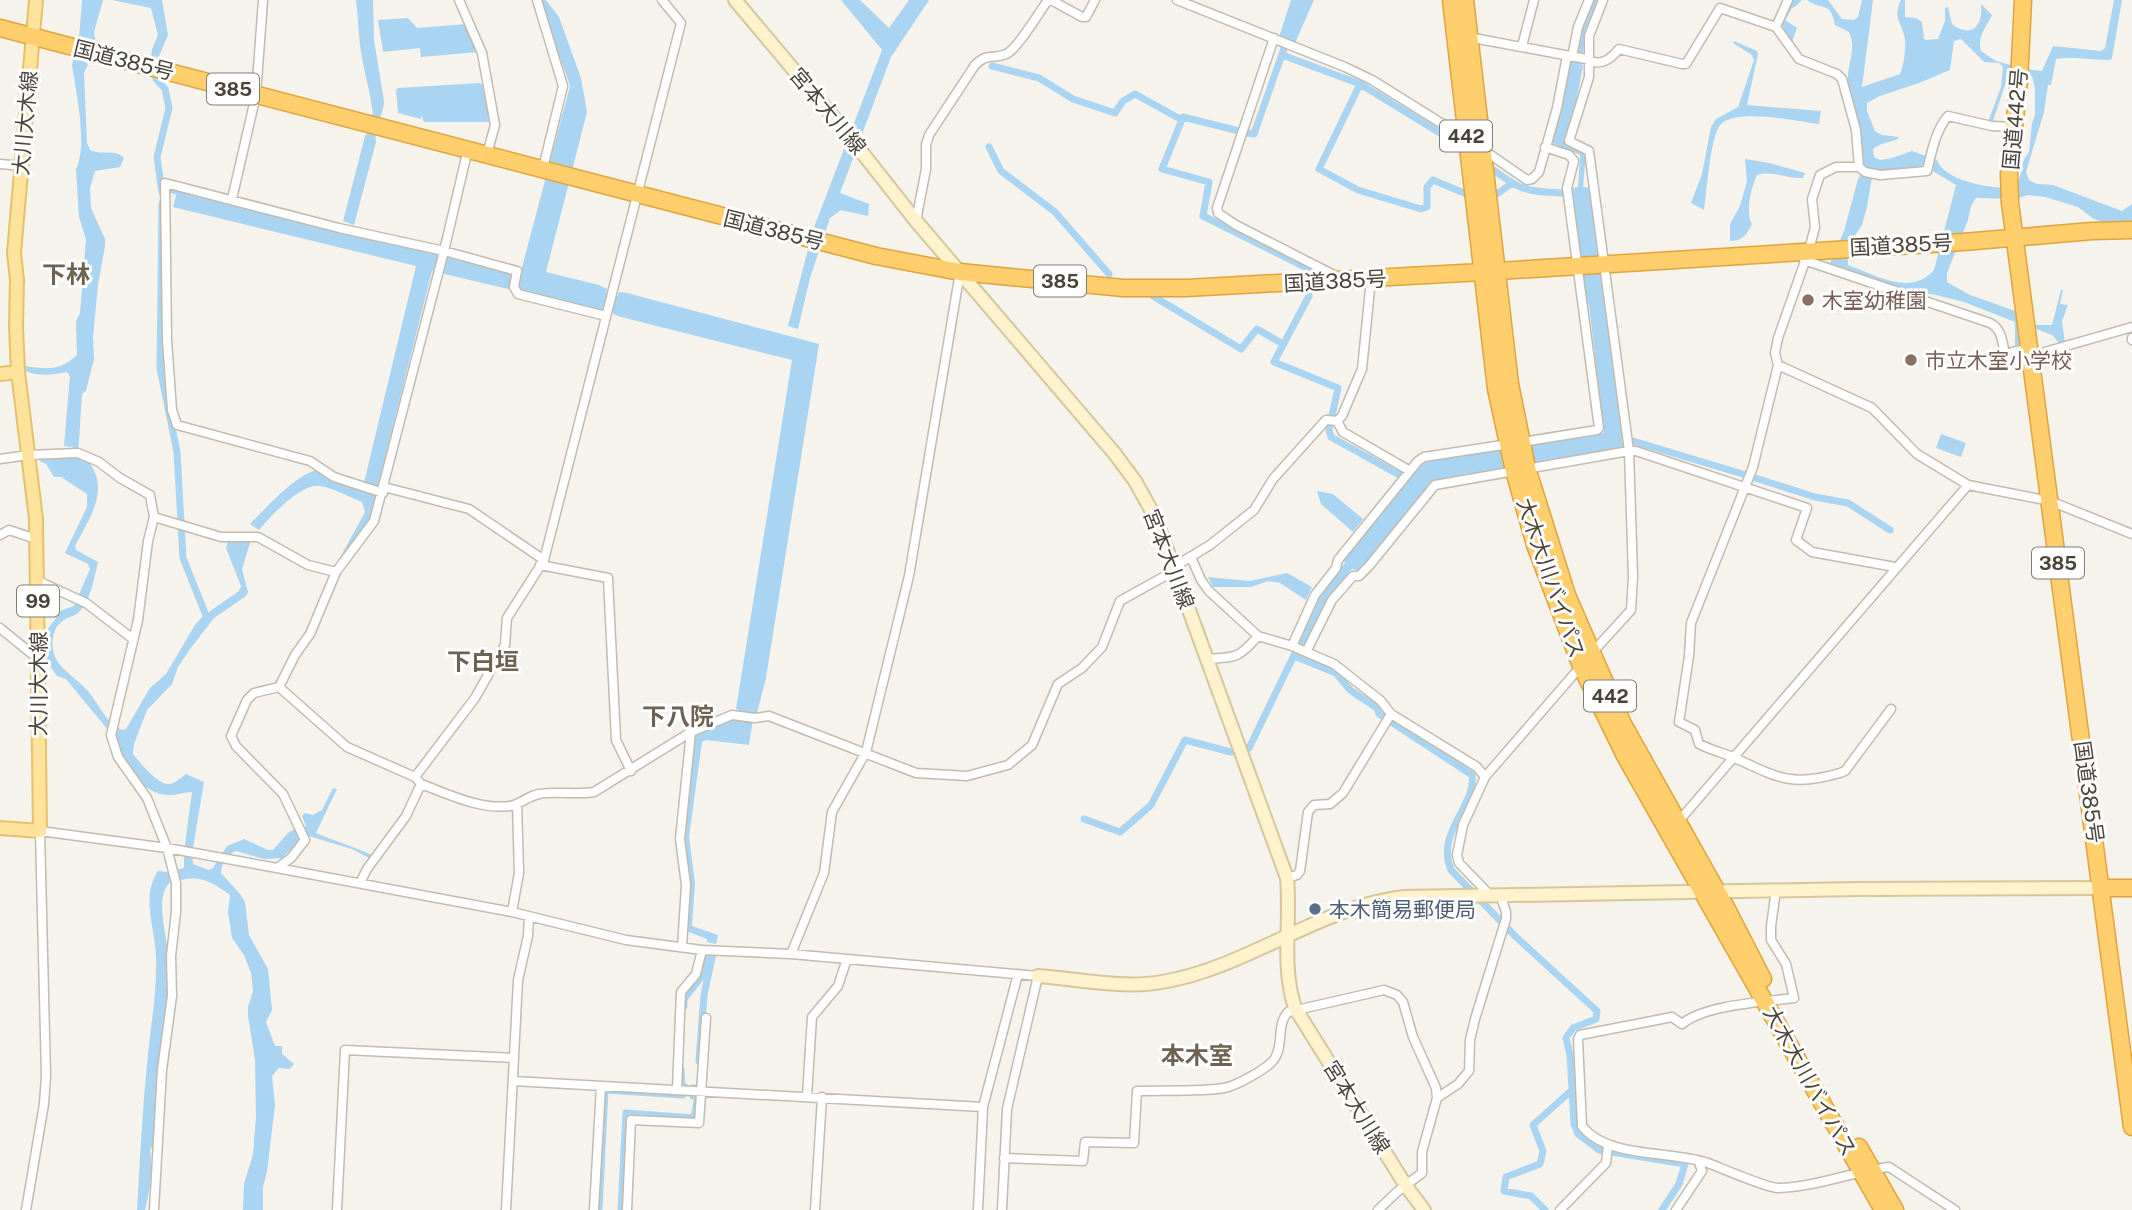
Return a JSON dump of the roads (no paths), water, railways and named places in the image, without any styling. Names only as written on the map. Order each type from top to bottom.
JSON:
[{"type":"highway","name":"大木大川バイパス","points":[[1451,0],[1462,37],[1482,149],[1489,272]]},
{"type":"highway","name":"大木大川バイパス","points":[[1465,0],[1462,37],[1466,139],[1510,384],[1515,444],[1521,468],[1567,595],[1586,660],[1625,756],[1722,913],[1866,1171],[1883,1210]]},
{"type":"highway","name":"国道442号","points":[[2014,238],[2009,174],[2019,82],[2023,0]]},
{"type":"highway","name":"国道385号","points":[[0,28],[571,175],[804,239],[960,272],[1123,288],[1186,288],[1577,265],[1807,255],[2014,238],[2102,888]]},
{"type":"highway","name":"385","points":[[2014,238],[2132,230]]},
{"type":"highway","name":"大木大川バイパス","points":[[1586,660],[1678,822],[1708,891]]},
{"type":"highway","points":[[2132,888],[2102,888],[2132,1127]]},
{"type":"highway","name":"大木大川バイパス","points":[[1866,1171],[1895,1210]]},
{"type":"main road","name":"大川大木線","points":[[36,0],[14,253],[18,372],[38,581],[40,831]]},
{"type":"main road","name":"宮本大川線","points":[[736,0],[861,150],[916,221],[1135,481],[1155,517],[1287,878],[1290,909],[1287,934],[1288,981],[1296,1009],[1406,1186],[1424,1210]]},
{"type":"main road","points":[[0,374],[18,372]]},
{"type":"main road","points":[[0,828],[40,831]]},
{"type":"main road","points":[[1038,976],[1132,984],[1182,978],[1232,960],[1287,934],[1379,901],[1404,897],[1857,888],[2102,888]]},
{"type":"street","points":[[232,200],[256,95],[263,0]]},
{"type":"street","points":[[459,0],[482,53],[495,125],[487,154]]},
{"type":"street","points":[[537,0],[563,86],[543,169]]},
{"type":"street","points":[[360,883],[367,869],[406,816],[418,780],[482,688],[505,645],[507,618],[542,563],[681,23],[662,0]]},
{"type":"street","points":[[916,221],[926,169],[926,145],[929,135],[975,65],[982,57],[1005,55],[1014,48],[1049,0],[1086,17],[1095,0]]},
{"type":"street","points":[[1177,0],[1372,79],[1527,180],[1539,172],[1569,56],[1589,0]]},
{"type":"street","points":[[1522,46],[1534,0]]},
{"type":"street","points":[[1437,1098],[1458,1084],[1469,1072],[1470,1040],[1475,1019],[1506,919],[1506,912],[1491,894],[1459,863],[1457,855],[1463,825],[1485,777],[1631,610],[1633,577],[1629,452],[1589,151],[1569,141],[1589,77],[1589,36],[1603,0]]},
{"type":"street","points":[[1776,27],[1788,0]]},
{"type":"street","points":[[1462,37],[1522,46],[1590,62],[1613,58],[1619,49],[1686,64],[1720,8],[1769,27],[1776,27]]},
{"type":"street","points":[[1776,27],[1799,59],[1838,74],[1842,79],[1856,130],[1858,167]]},
{"type":"street","points":[[1276,39],[1217,208],[1218,213],[1332,274],[1326,281]]},
{"type":"street","points":[[1891,709],[1845,771],[1804,780],[1789,780],[1759,770],[1699,744],[1695,730],[1679,722],[1689,656],[1690,623],[1746,487],[1761,438],[1778,365],[1775,353],[1778,338],[1815,227],[1812,200],[1820,175],[1836,167],[1858,167],[1880,176],[1927,171],[1944,119],[1948,116],[1992,127],[2013,127]]},
{"type":"street","points":[[1299,649],[1315,595],[1336,568],[1338,560],[1424,457],[1599,428],[1567,188],[1574,161],[1569,155],[1545,148]]},
{"type":"street","points":[[279,687],[295,655],[310,634],[337,572],[374,522],[468,149]]},
{"type":"street","points":[[0,164],[22,166]]},
{"type":"street","points":[[606,314],[518,294],[513,287],[517,271],[165,183],[167,340],[172,410],[177,425],[310,461],[334,477],[469,509],[542,563],[608,578],[616,740],[631,771]]},
{"type":"street","points":[[1807,255],[1990,323],[1997,327],[2001,334],[2005,354],[2020,350],[2031,356],[2132,327]]},
{"type":"street","points":[[792,954],[824,873],[832,812],[866,752],[909,576],[960,272]]},
{"type":"street","points":[[279,687],[347,747],[477,804],[509,806],[541,794],[578,795],[594,792],[691,732],[736,716],[769,716],[866,752],[916,774],[967,776],[1014,762],[1032,745],[1058,684],[1082,668],[1102,647],[1120,601],[1173,570],[1254,510],[1273,479],[1348,402],[1362,369],[1371,279]]},
{"type":"street","points":[[1778,365],[1872,408],[1917,454],[1968,485],[2050,501],[2132,534]]},
{"type":"street","points":[[1332,420],[1343,432],[1410,471]]},
{"type":"street","points":[[1299,649],[1332,600],[1353,576],[1359,576],[1368,566],[1435,485],[1521,468],[1636,451],[1807,508],[1796,540],[1812,552],[1895,567]]},
{"type":"street","points":[[0,459],[75,453],[99,462],[150,495],[154,517],[133,639],[111,742],[126,772],[147,798],[167,848],[176,883],[171,956],[172,996],[162,1070],[154,1210]]},
{"type":"street","points":[[1678,822],[1968,485]]},
{"type":"street","points":[[154,517],[221,537],[258,537],[301,562],[337,572]]},
{"type":"street","points":[[0,536],[9,530],[36,539]]},
{"type":"street","points":[[1191,557],[1209,591],[1258,636],[1299,649],[1343,670],[1381,701],[1388,718],[1477,767],[1485,777]]},
{"type":"street","points":[[38,581],[86,603],[133,639]]},
{"type":"street","points":[[0,628],[38,659]]},
{"type":"street","points":[[1207,659],[1237,657],[1244,653],[1258,636]]},
{"type":"street","points":[[277,868],[291,858],[304,839],[283,794],[236,746],[231,736],[247,700],[254,692],[279,687]]},
{"type":"street","points":[[1287,878],[1300,871],[1308,812],[1314,805],[1334,802],[1343,793],[1388,718]]},
{"type":"street","points":[[682,947],[686,885],[680,839],[691,732]]},
{"type":"street","points":[[512,912],[519,873],[517,804]]},
{"type":"street","points":[[26,1210],[44,1104],[46,1076],[40,831],[167,848],[360,883],[512,912],[626,940],[702,950],[792,954],[1038,976],[1007,1109],[1002,1210]]},
{"type":"street","points":[[1763,890],[1771,940],[1786,964],[1794,998],[1698,1013],[1682,1024],[1672,1017],[1580,1035],[1582,1126],[1607,1150],[1698,1160],[1778,1188],[1837,1179],[1889,1167],[1955,1210]]},
{"type":"street","points":[[506,1210],[518,980],[528,936],[528,917]]},
{"type":"street","points":[[679,1089],[681,992],[696,974],[702,950]]},
{"type":"street","points":[[807,1096],[812,1017],[838,986],[847,960]]},
{"type":"street","points":[[978,1210],[983,1107],[1018,974]]},
{"type":"street","points":[[1004,1158],[1083,1161],[1085,1142],[1134,1143],[1137,1091],[1226,1088],[1267,1067],[1278,1052],[1283,1017],[1296,1009],[1384,990],[1391,991],[1403,1002],[1413,1037],[1436,1088],[1437,1098],[1422,1152],[1422,1173],[1378,1210]]},
{"type":"street","points":[[627,1210],[631,1120],[699,1123],[706,1018]]},
{"type":"street","points":[[337,1210],[345,1051],[513,1058]]},
{"type":"street","points":[[513,1081],[983,1107]]},
{"type":"street","points":[[594,1210],[601,1086]]},
{"type":"street","points":[[815,1210],[822,1097]]},
{"type":"street","points":[[1560,1210],[1606,1163],[1607,1150]]},
{"type":"street","points":[[1676,1210],[1702,1171],[1698,1160]]},
{"type":"water","points":[[82,0],[103,0],[94,32],[96,44],[79,39]]},
{"type":"water","points":[[112,0],[162,0],[168,35],[157,61],[151,60],[158,35],[151,8]]},
{"type":"water","points":[[356,0],[373,0],[374,40],[384,101],[354,225],[343,221],[365,136],[373,118],[360,45]]},
{"type":"water","points":[[540,0],[546,0],[559,17],[581,78],[587,112],[546,272],[599,285],[607,289],[606,294],[617,297],[619,292],[627,293],[819,344],[766,678],[757,713],[754,713],[749,745],[706,740],[702,742],[689,837],[695,883],[692,926],[718,935],[716,944],[686,931],[683,837],[694,734],[739,720],[739,710],[736,709],[792,360],[621,317],[613,314],[613,308],[604,305],[601,311],[432,271],[369,521],[335,567],[365,512],[362,502],[331,489],[312,486],[287,502],[259,530],[250,524],[291,485],[317,470],[362,491],[416,266],[173,207],[177,192],[520,275],[570,86]]},
{"type":"water","points":[[841,0],[860,0],[889,28],[909,0],[929,0],[891,57],[840,193],[869,204],[868,216],[841,210],[830,218],[810,278],[798,329],[788,326],[813,230],[882,50]]},
{"type":"water","points":[[1291,0],[1314,0],[1295,43],[1279,37]]},
{"type":"water","points":[[1593,0],[1600,0],[1586,35],[1575,108],[1563,141],[1586,152],[1583,187],[1591,188],[1624,447],[1622,450],[1434,480],[1359,571],[1352,569],[1326,601],[1307,642],[1302,647],[1297,645],[1320,593],[1345,563],[1343,559],[1423,461],[1604,433],[1589,305],[1585,301],[1572,198],[1573,188],[1578,187],[1580,155],[1550,142],[1561,113],[1570,62],[1574,62],[1580,30]]},
{"type":"water","points":[[1793,0],[1802,0],[1792,8],[1785,20],[1797,28],[1792,42],[1782,25]]},
{"type":"water","points":[[1807,0],[1828,0],[1842,19],[1854,20],[1858,17],[1862,0],[1873,0],[1862,87],[1900,74],[1905,48],[1904,33],[1897,12],[1901,0],[1905,0],[1905,17],[1916,18],[1922,22],[1926,40],[1938,39],[1945,21],[1945,8],[1948,7],[1952,24],[1965,30],[1975,28],[1980,19],[1981,4],[1992,15],[1981,36],[1981,51],[1996,61],[2015,68],[2042,71],[2053,46],[2101,51],[2105,48],[2114,0],[2122,0],[2110,60],[2056,59],[2026,172],[2029,180],[2037,184],[2053,185],[2122,211],[2132,204],[2132,231],[2094,219],[2078,207],[2045,197],[2028,195],[2016,199],[1976,198],[1947,273],[1947,282],[1970,295],[2021,313],[2033,325],[2052,325],[2063,290],[2060,304],[2068,305],[2062,321],[2065,344],[2062,346],[2052,335],[2032,327],[2026,353],[2015,354],[2015,322],[1964,302],[1932,294],[1915,294],[1830,263],[1844,231],[1863,158],[1860,131],[1848,81],[1851,38],[1849,32],[1835,25],[1828,9]],"holes":[[[1961,39],[1984,62],[1999,63],[2003,67],[2001,87],[1988,122],[1992,124],[2009,73],[2032,76],[2035,115],[2029,152],[2024,159],[2015,188],[1995,187],[1959,179],[1942,168],[1937,160],[1912,151],[1880,160],[1874,157],[1873,149],[1899,137],[1882,135],[1875,131],[1867,111],[1867,103],[1950,70],[1954,41]],[[1931,170],[1956,185],[1934,270],[1925,278],[1904,283],[1881,278],[1848,265],[1847,239],[1854,237],[1862,225],[1873,171]]]},
{"type":"water","points":[[408,18],[417,28],[467,24],[478,52],[421,57],[420,48],[383,52],[378,20]]},
{"type":"water","points":[[1734,41],[1757,51],[1758,54],[1747,105],[1821,111],[1819,124],[1753,116],[1729,119],[1721,124],[1714,140],[1704,210],[1691,203],[1702,174],[1711,127],[1716,119],[1738,107],[1754,60],[1752,55],[1733,43]]},
{"type":"water","points":[[74,58],[89,62],[84,73],[87,143],[90,150],[117,153],[124,158],[120,167],[95,171],[90,188],[91,208],[105,239],[105,246],[98,285],[93,337],[94,359],[86,391],[82,394],[78,456],[82,455],[92,466],[98,489],[93,512],[75,546],[76,550],[98,562],[86,602],[77,614],[64,620],[56,628],[52,643],[54,654],[58,663],[87,690],[111,722],[122,730],[126,729],[150,688],[166,674],[195,625],[203,616],[239,591],[241,586],[226,548],[228,541],[251,540],[242,569],[248,592],[246,596],[214,618],[190,649],[178,667],[172,684],[147,710],[133,754],[150,773],[165,784],[170,784],[186,774],[204,782],[192,854],[193,864],[209,870],[227,846],[244,839],[273,850],[288,833],[295,829],[298,832],[306,826],[302,816],[305,813],[313,815],[322,810],[333,788],[337,789],[316,833],[374,856],[371,859],[352,849],[309,836],[282,858],[264,859],[236,851],[227,857],[222,866],[221,873],[245,902],[249,935],[268,969],[272,1010],[266,1022],[275,1046],[282,1046],[282,1054],[294,1064],[290,1069],[279,1068],[272,1076],[275,1105],[263,1187],[263,1210],[243,1210],[244,1184],[253,1154],[256,1117],[255,1060],[248,1016],[253,991],[251,973],[244,955],[232,938],[228,912],[230,895],[201,879],[188,879],[170,883],[162,901],[169,970],[168,999],[158,1072],[155,1142],[150,1150],[150,1188],[145,1210],[137,1210],[156,973],[150,892],[158,871],[169,872],[184,868],[192,792],[159,794],[142,784],[114,742],[117,736],[108,730],[66,679],[57,676],[46,660],[44,634],[62,610],[74,606],[90,569],[88,564],[65,553],[87,507],[87,494],[61,477],[54,477],[46,464],[39,461],[75,455],[73,447],[64,446],[70,376],[67,372],[45,375],[23,370],[23,366],[57,367],[77,355],[76,321],[80,313],[86,239],[79,217],[76,169],[81,133],[72,65]]},
{"type":"water","points":[[480,83],[484,86],[489,122],[424,122],[421,115],[421,119],[398,113],[398,88]]},
{"type":"water","points":[[1745,159],[1805,173],[1803,178],[1757,175],[1749,207],[1752,224],[1744,237],[1730,241],[1730,224],[1740,206],[1747,181]]},
{"type":"water","points":[[1941,434],[1966,443],[1961,457],[1936,448]]},
{"type":"water","points":[[1317,491],[1333,494],[1363,519],[1353,532],[1321,504]]},
{"type":"water","points":[[1287,573],[1312,587],[1306,600],[1280,583],[1268,581],[1251,587],[1213,587],[1208,577],[1250,581]]},
{"type":"waterway","points":[[1246,133],[1254,134],[1287,40]]},
{"type":"waterway","points":[[1282,55],[1360,84],[1458,144]]},
{"type":"waterway","points":[[992,66],[1039,78],[1073,99],[1115,113],[1123,101],[1135,94],[1182,120]]},
{"type":"waterway","points":[[155,70],[156,79],[165,89],[169,108],[157,157],[162,192]]},
{"type":"waterway","points":[[1360,84],[1319,169],[1358,190],[1421,209],[1427,207],[1427,187],[1433,180],[1464,193]]},
{"type":"waterway","points":[[1239,131],[1183,117],[1162,169],[1209,182],[1203,216],[1307,268],[1309,296],[1274,362],[1338,388],[1329,430],[1331,437],[1401,476]]},
{"type":"waterway","points":[[989,147],[1001,171],[1055,212],[1109,274]]},
{"type":"waterway","points":[[1491,168],[1524,188],[1562,193]]},
{"type":"waterway","points":[[1494,196],[1511,184]]},
{"type":"waterway","points":[[162,187],[188,194]]},
{"type":"waterway","points":[[162,204],[160,368],[177,452],[183,558],[207,618]]},
{"type":"waterway","points":[[1153,296],[1241,349],[1257,329],[1283,344]]},
{"type":"waterway","points":[[1633,441],[1746,475]]},
{"type":"waterway","points":[[1752,477],[1815,497],[1848,503],[1890,530]]},
{"type":"waterway","points":[[1084,819],[1120,832],[1151,805],[1185,740],[1231,752],[1249,748],[1299,645]]},
{"type":"waterway","points":[[1294,656],[1336,673],[1350,690],[1377,708],[1379,714],[1472,775],[1469,797],[1448,843],[1451,870],[1515,936],[1597,1011],[1596,1019],[1573,1028],[1566,1038],[1570,1055],[1574,1124],[1578,1134],[1599,1150],[1685,1164],[1679,1184],[1662,1210]]},
{"type":"waterway","points":[[684,1006],[684,999],[701,977],[707,952],[713,953],[704,995],[699,1061]]},
{"type":"waterway","points":[[599,1210],[605,1090],[683,1095],[685,1087],[682,1087],[681,1070]]},
{"type":"waterway","points":[[621,1210],[626,1113],[694,1118],[698,1095],[693,1096],[695,1088]]},
{"type":"waterway","points":[[1545,1210],[1531,1196],[1504,1191],[1506,1177],[1540,1164],[1543,1151],[1533,1125],[1572,1090]]},
{"type":"place","name":"木室幼稚園","points":[[1808,300]]},
{"type":"place","name":"市立木室小学校","points":[[1911,360]]},
{"type":"place","name":"本木簡易郵便局","points":[[1315,909]]},
{"type":"district","name":"下林","points":[[66,274]]},
{"type":"district","name":"下白垣","points":[[483,661]]},
{"type":"district","name":"下八院","points":[[678,716]]},
{"type":"district","name":"本木室","points":[[1197,1055]]}]
